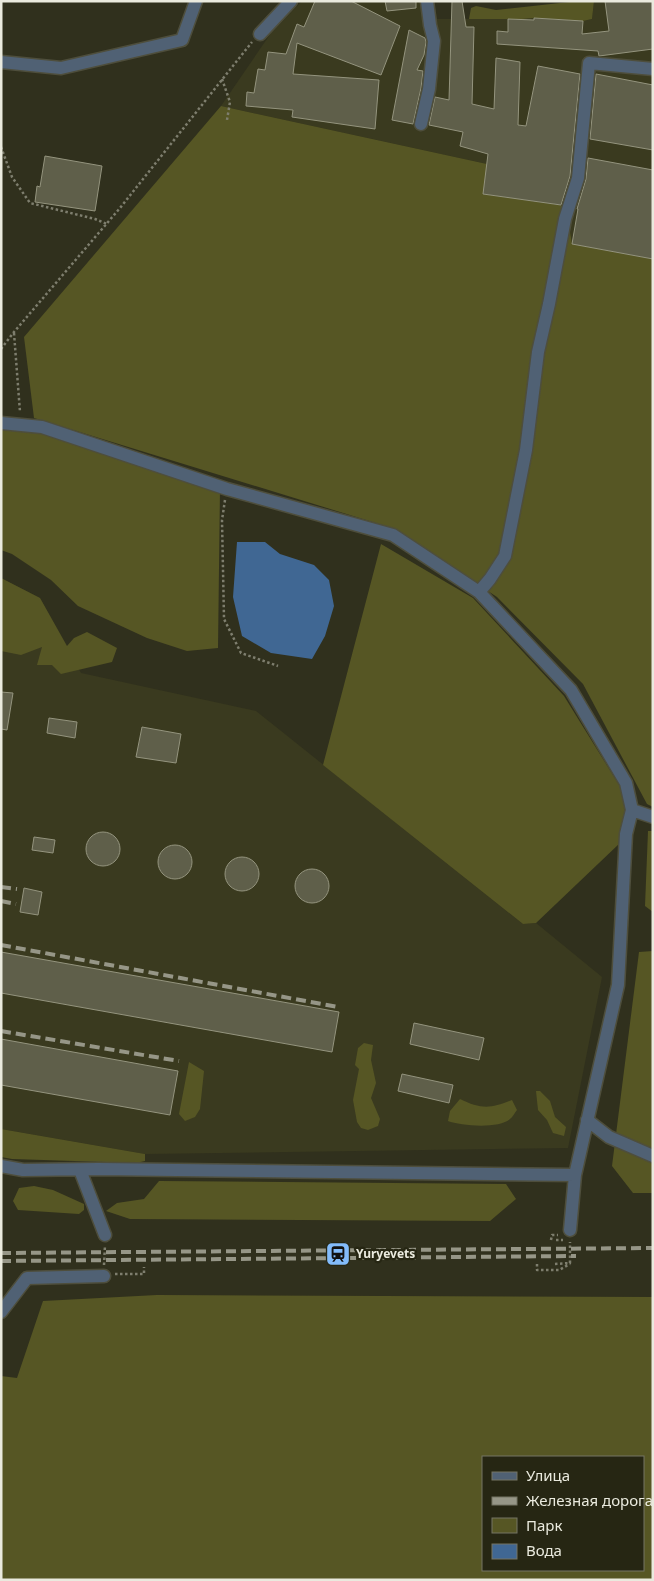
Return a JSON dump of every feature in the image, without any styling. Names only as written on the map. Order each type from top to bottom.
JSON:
[{"type":"street","points":[[1,62],[61,68],[182,40],[196,1]]},
{"type":"street","points":[[260,34],[290,1]]},
{"type":"street","points":[[421,124],[429,89],[434,41],[427,1]]},
{"type":"street","points":[[479,592],[490,580],[505,556],[526,450],[538,352],[565,219],[578,178],[589,63],[653,70]]},
{"type":"street","points":[[1,423],[42,427],[227,489],[393,535],[479,592],[571,690],[626,783],[632,810],[626,834],[618,985],[575,1175],[570,1230]]},
{"type":"street","points":[[632,810],[653,817]]},
{"type":"street","points":[[587,1120],[609,1137],[653,1156]]},
{"type":"street","points":[[1,1166],[22,1170],[575,1175]]},
{"type":"street","points":[[80,1170],[105,1235]]},
{"type":"street","points":[[1,1312],[27,1278],[108,1274]]},
{"type":"path","points":[[1,349],[106,224],[260,34]]},
{"type":"path","points":[[222,80],[230,102],[227,120]]},
{"type":"path","points":[[2,149],[12,177],[30,204],[95,219],[106,224]]},
{"type":"path","points":[[14,332],[20,410],[26,425]]},
{"type":"path","points":[[227,489],[222,520],[224,619],[241,653],[278,666]]},
{"type":"path","points":[[570,1230],[570,1263]]},
{"type":"path","points":[[105,1235],[108,1274],[144,1274],[144,1267]]},
{"type":"path","points":[[556,1240],[562,1240]]},
{"type":"path","points":[[555,1264],[570,1263]]},
{"type":"path","points":[[537,1264],[536,1270],[559,1270],[570,1263]]},
{"type":"shaded area","points":[[302,1],[434,1],[437,19],[534,18],[583,21],[592,19],[594,1],[653,1],[653,259],[572,244],[566,206],[483,194],[487,164],[221,106],[271,33]]},
{"type":"shaded area","points":[[1,578],[40,598],[81,673],[256,711],[523,924],[536,923],[602,977],[568,1148],[145,1154],[1,1129]]},
{"type":"green space","points":[[594,1],[592,19],[583,21],[534,18],[469,19],[471,8],[476,6],[496,10]]},
{"type":"green space","points":[[221,106],[487,164],[483,194],[566,206],[572,244],[653,259],[653,807],[647,804],[583,684],[497,597],[392,528],[34,418],[24,337]]},
{"type":"green space","points":[[1,430],[47,433],[220,489],[218,648],[187,651],[147,638],[78,606],[51,580],[12,554],[1,550]]},
{"type":"green space","points":[[381,544],[473,598],[564,696],[621,788],[625,811],[620,843],[536,923],[523,924],[323,765]]},
{"type":"green space","points":[[1,578],[40,598],[67,646],[74,638],[87,632],[117,648],[112,662],[61,674],[52,665],[37,665],[42,647],[21,655],[1,651]]},
{"type":"green space","points":[[648,831],[653,831],[653,912],[645,906]]},
{"type":"green space","points":[[653,951],[653,1193],[633,1193],[612,1166],[639,952]]},
{"type":"green space","points":[[364,1043],[373,1045],[371,1060],[376,1083],[371,1098],[380,1119],[378,1126],[368,1130],[361,1128],[357,1122],[353,1100],[359,1069],[355,1065],[358,1048]]},
{"type":"green space","points":[[189,1062],[204,1071],[200,1109],[195,1117],[185,1121],[179,1114]]},
{"type":"green space","points":[[536,1091],[540,1091],[550,1101],[555,1117],[566,1127],[564,1136],[553,1133],[547,1120],[538,1110]]},
{"type":"green space","points":[[460,1099],[474,1105],[486,1107],[512,1100],[517,1110],[510,1119],[498,1124],[470,1125],[448,1121],[450,1111]]},
{"type":"green space","points":[[1,1129],[145,1154],[145,1161],[136,1163],[12,1159],[1,1157]]},
{"type":"green space","points":[[159,1181],[506,1184],[516,1199],[490,1221],[130,1219],[106,1211],[117,1203],[144,1199]]},
{"type":"green space","points":[[34,1186],[53,1190],[84,1204],[84,1210],[79,1214],[18,1210],[13,1201],[19,1188]]},
{"type":"green space","points":[[157,1295],[653,1297],[653,1580],[1,1580],[1,1376],[17,1378],[43,1301]]},
{"type":"water","points":[[237,542],[265,542],[280,554],[314,565],[329,580],[334,606],[325,636],[312,659],[271,653],[242,636],[233,597]]},
{"type":"building","points":[[315,1],[351,1],[400,26],[381,75],[297,43],[293,74],[379,80],[375,129],[292,117],[293,110],[246,106],[247,92],[254,93],[258,69],[265,70],[268,52],[286,54],[297,24],[304,27]]},
{"type":"building","points":[[385,1],[416,1],[416,8],[387,11]]},
{"type":"building","points":[[452,1],[462,1],[466,27],[474,27],[472,104],[494,109],[496,58],[520,62],[518,125],[526,126],[538,66],[580,74],[570,176],[561,205],[483,194],[488,154],[460,146],[463,132],[429,125],[435,97],[449,100]]},
{"type":"building","points":[[605,1],[653,1],[653,49],[599,56],[598,51],[497,44],[497,31],[508,32],[508,19],[534,20],[534,18],[583,21],[582,34],[609,31]]},
{"type":"building","points":[[409,30],[425,38],[426,42],[424,55],[417,70],[423,71],[413,124],[392,120]]},
{"type":"building","points":[[596,74],[653,85],[653,150],[590,139]]},
{"type":"building","points":[[45,156],[102,166],[95,211],[35,202],[37,186],[40,187]]},
{"type":"building","points":[[588,158],[653,170],[653,259],[572,244],[577,209],[586,179]]},
{"type":"building","points":[[1,692],[13,693],[7,730],[1,729]]},
{"type":"building","points":[[49,718],[77,722],[75,738],[47,733]]},
{"type":"building","points":[[142,727],[181,734],[176,763],[136,757]]},
{"type":"building","points":[[103,832],[115,837],[120,849],[115,861],[103,866],[91,861],[86,849],[91,837]]},
{"type":"building","points":[[34,837],[55,840],[53,853],[32,850]]},
{"type":"building","points":[[175,845],[187,850],[192,862],[187,874],[175,879],[163,874],[158,862],[163,850]]},
{"type":"building","points":[[242,857],[254,862],[259,874],[254,886],[242,891],[230,886],[225,874],[230,862]]},
{"type":"building","points":[[312,869],[324,874],[329,886],[324,898],[312,903],[300,898],[295,886],[300,874]]},
{"type":"building","points":[[24,888],[42,892],[38,915],[20,912]]},
{"type":"building","points":[[1,952],[339,1012],[332,1052],[1,993]]},
{"type":"building","points":[[414,1023],[484,1038],[479,1060],[410,1044]]},
{"type":"building","points":[[1,1039],[178,1071],[170,1115],[1,1085]]},
{"type":"building","points":[[402,1074],[453,1085],[449,1103],[398,1091]]},
{"type":"railway","points":[[1,887],[17,889]]},
{"type":"railway","points":[[1,901],[16,904]]},
{"type":"railway","points":[[1,945],[338,1007]]},
{"type":"railway","points":[[1,1031],[179,1061]]},
{"type":"railway","points":[[1,1253],[653,1248]]},
{"type":"railway","points":[[1,1261],[576,1256]]},
{"type":"place","name":"Yuryevets","points":[[338,1254]]}]
